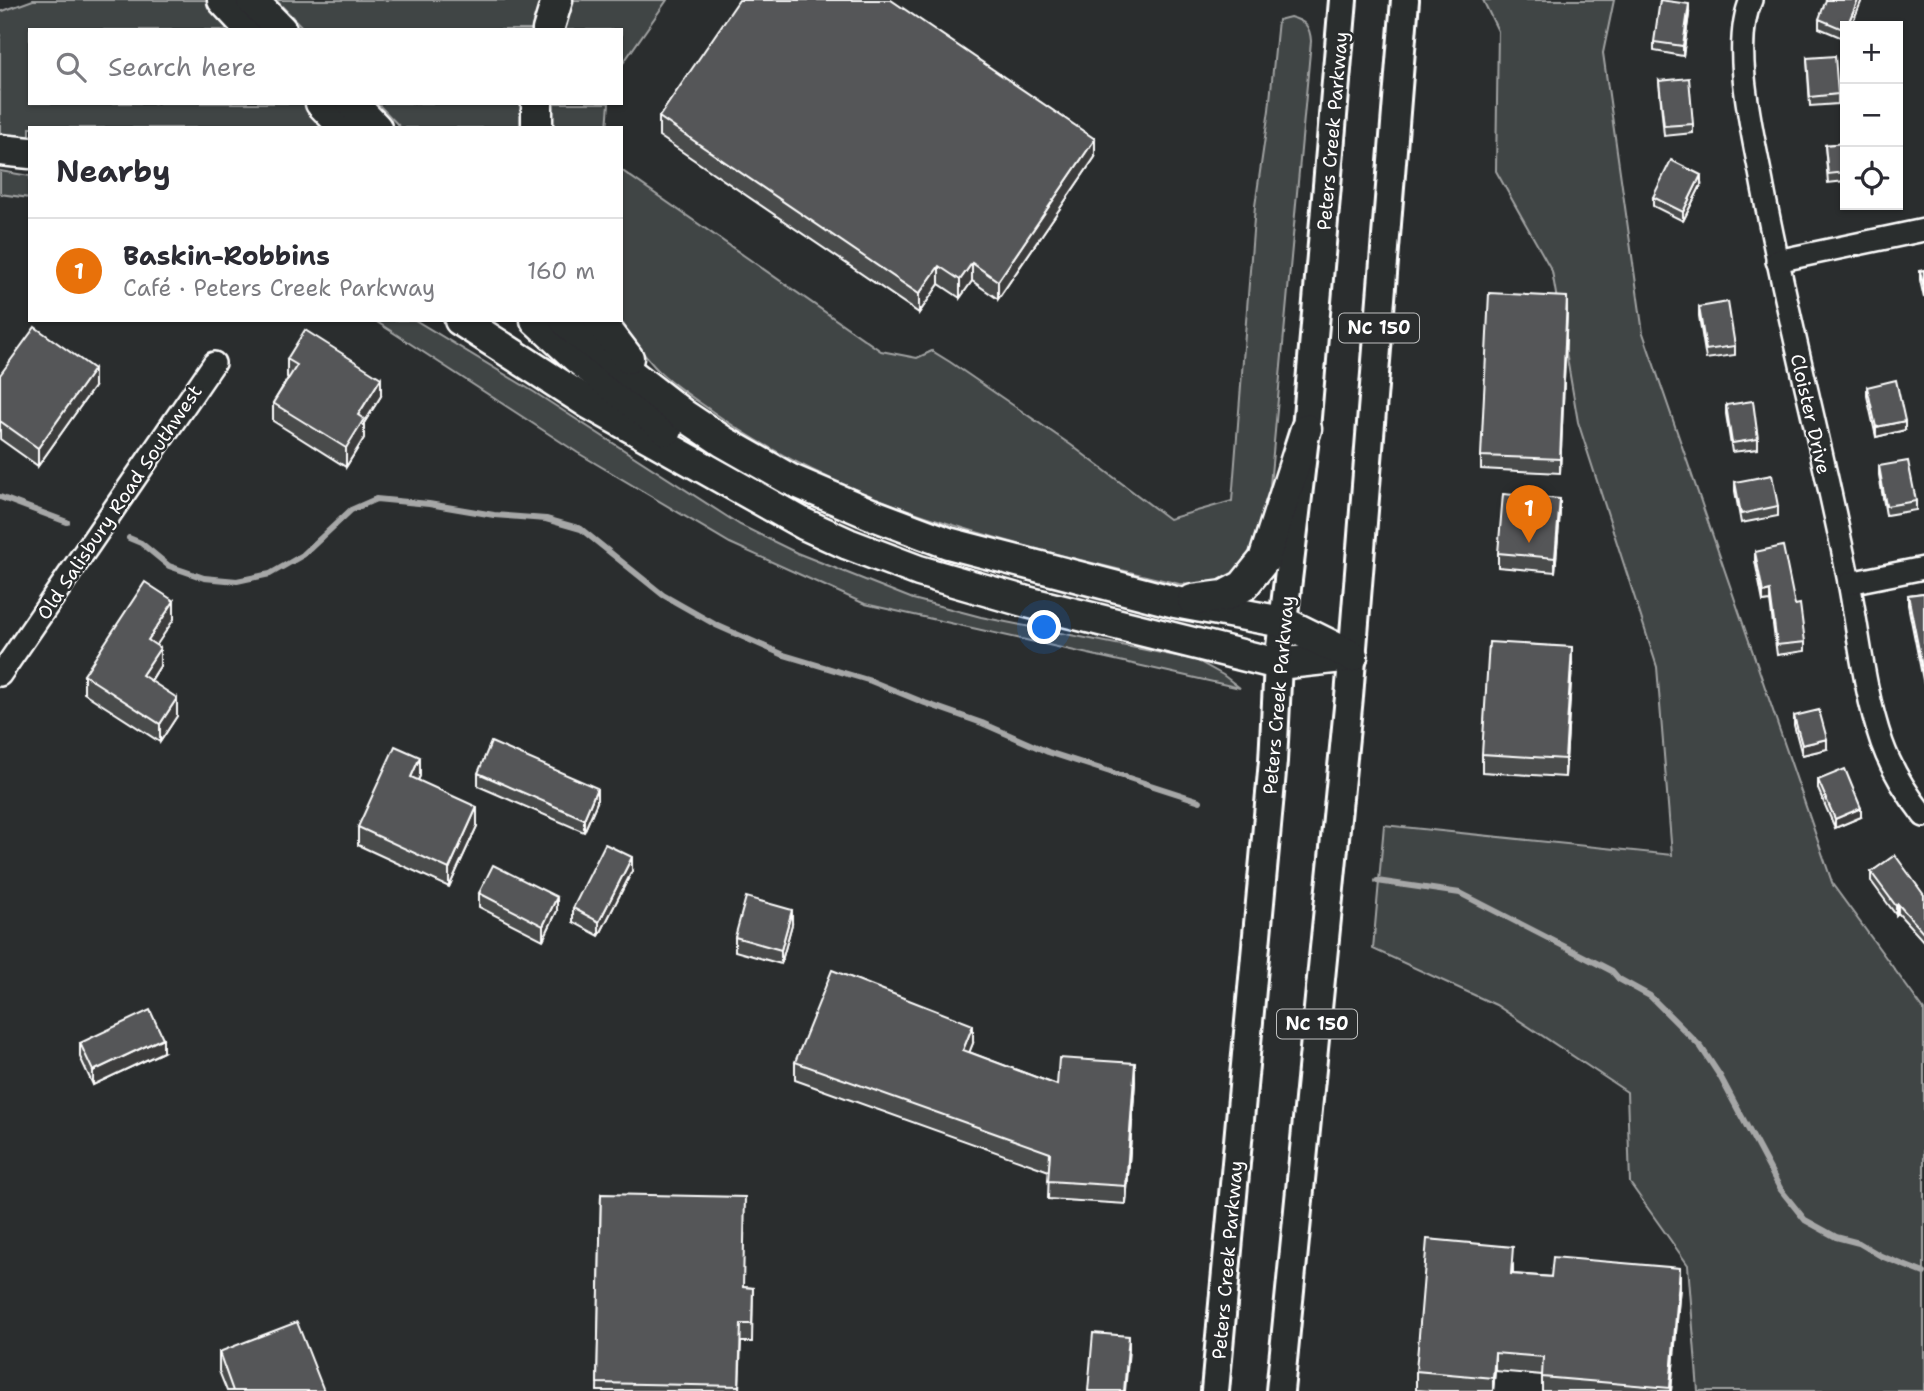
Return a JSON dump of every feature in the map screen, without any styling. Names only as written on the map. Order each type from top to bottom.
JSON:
[{"type":"highway","points":[[223,0],[249,28]]},
{"type":"highway","points":[[252,0],[279,28]]},
{"type":"highway","points":[[549,28],[557,0]]},
{"type":"highway","points":[[323,105],[343,126]]},
{"type":"highway","points":[[354,105],[374,126]]},
{"type":"highway","points":[[537,105],[537,126]]},
{"type":"highway","points":[[0,149],[28,153]]},
{"type":"highway","points":[[463,322],[590,404],[804,524],[919,571],[1151,634],[1278,664],[1352,656]]},
{"type":"highway","points":[[538,322],[577,358],[658,424],[804,524]]},
{"type":"highway","points":[[567,322],[685,416],[724,442],[789,479],[871,514],[948,543],[1175,602],[1283,622],[1352,656]]},
{"type":"highway","points":[[601,322],[627,357],[685,416]]},
{"type":"highway","points":[[1175,602],[1224,596],[1243,586],[1254,574],[1264,560],[1306,429]]},
{"type":"main road","name":"Peters Creek Parkway","points":[[1215,1391],[1273,761],[1278,664],[1306,429],[1343,0]]},
{"type":"main road","name":"NC 150","points":[[1280,1391],[1352,656],[1405,0]]},
{"type":"street","name":"Cloister Drive","points":[[1751,0],[1744,24],[1743,61],[1748,107],[1777,261],[1849,583],[1864,677],[1882,742],[1901,785],[1924,816]]},
{"type":"street","points":[[1777,261],[1924,230]]},
{"type":"street","name":"Old Salisbury Road Southwest","points":[[0,675],[214,363]]},
{"type":"street","points":[[1849,583],[1924,568]]},
{"type":"shaded area","points":[[33,0],[211,0],[238,28],[28,28],[28,105],[313,105],[333,126],[28,126],[28,140],[0,137],[0,12]]},
{"type":"shaded area","points":[[276,0],[549,0],[540,28],[303,28]]},
{"type":"shaded area","points":[[572,0],[667,0],[623,63],[623,28],[564,28]]},
{"type":"shaded area","points":[[1483,0],[1614,0],[1603,53],[1643,333],[1833,885],[1924,1010],[1924,1391],[1698,1391],[1688,1265],[1630,1183],[1627,1092],[1496,1005],[1373,949],[1384,825],[1672,855],[1657,667],[1578,422],[1552,271],[1496,171],[1498,31]]},
{"type":"shaded area","points":[[1290,17],[1299,20],[1306,25],[1311,41],[1265,530],[1237,581],[1210,586],[1179,584],[997,538],[878,499],[766,446],[713,412],[660,373],[620,322],[623,322],[623,171],[881,351],[917,358],[932,351],[950,362],[1071,445],[1169,519],[1232,501],[1255,206],[1269,110],[1278,20]]},
{"type":"shaded area","points":[[379,105],[529,105],[529,126],[399,126]]},
{"type":"shaded area","points":[[551,105],[609,105],[607,126],[550,126]]},
{"type":"shaded area","points":[[0,171],[28,176],[28,198],[0,194]]},
{"type":"shaded area","points":[[377,322],[418,322],[534,392],[740,525],[797,553],[913,599],[981,617],[1196,660],[1240,688],[865,604],[730,543],[578,453]]},
{"type":"building","points":[[739,0],[891,0],[1095,139],[998,281],[972,263],[960,280],[939,266],[919,294],[659,117]]},
{"type":"building","points":[[1660,0],[1689,4],[1683,46],[1654,42]]},
{"type":"building","points":[[1826,0],[1858,0],[1849,21],[1840,21],[1840,28],[1819,19]]},
{"type":"building","points":[[1835,56],[1838,94],[1810,97],[1807,58]]},
{"type":"building","points":[[1689,78],[1693,124],[1664,126],[1659,81]]},
{"type":"building","points":[[1840,144],[1840,173],[1828,174],[1825,145]]},
{"type":"building","points":[[1671,160],[1701,175],[1683,212],[1653,197]]},
{"type":"building","points":[[1924,270],[1924,289],[1920,271]]},
{"type":"building","points":[[1489,293],[1567,297],[1560,459],[1481,456]]},
{"type":"building","points":[[1728,302],[1735,346],[1706,350],[1699,307]]},
{"type":"building","points":[[35,327],[94,369],[38,448],[0,421],[0,375]]},
{"type":"building","points":[[305,330],[381,378],[358,415],[364,419],[346,448],[273,403],[297,365],[287,359]]},
{"type":"building","points":[[1896,380],[1905,421],[1876,427],[1867,387]]},
{"type":"building","points":[[1753,401],[1758,439],[1732,443],[1726,405]]},
{"type":"building","points":[[1908,461],[1916,501],[1886,506],[1879,466]]},
{"type":"building","points":[[1772,475],[1778,506],[1741,514],[1735,482]]},
{"type":"building","points":[[1503,494],[1560,499],[1555,558],[1498,553]]},
{"type":"building","points":[[1783,546],[1795,605],[1800,604],[1805,642],[1777,645],[1770,591],[1763,593],[1755,552]]},
{"type":"building","points":[[145,582],[174,601],[148,640],[160,648],[142,675],[177,698],[160,724],[84,675]]},
{"type":"building","points":[[1924,593],[1924,676],[1908,595]]},
{"type":"building","points":[[1489,642],[1572,647],[1565,759],[1482,754]]},
{"type":"building","points":[[1819,710],[1827,739],[1802,745],[1794,716]]},
{"type":"building","points":[[491,742],[597,788],[584,819],[478,773]]},
{"type":"building","points":[[395,746],[420,757],[411,777],[477,807],[449,869],[358,827]]},
{"type":"building","points":[[1845,769],[1861,808],[1835,819],[1818,780]]},
{"type":"building","points":[[605,844],[632,857],[599,922],[573,908]]},
{"type":"building","points":[[1895,855],[1924,895],[1924,933],[1898,904],[1896,906],[1871,872]]},
{"type":"building","points":[[493,865],[557,897],[543,926],[479,893]]},
{"type":"building","points":[[746,897],[792,910],[781,950],[735,937]]},
{"type":"building","points":[[832,970],[973,1025],[963,1050],[1057,1085],[1059,1058],[1135,1063],[1126,1186],[1048,1181],[1050,1153],[795,1062]]},
{"type":"building","points":[[150,1010],[163,1038],[93,1071],[80,1043]]},
{"type":"building","points":[[601,1194],[745,1197],[743,1287],[753,1288],[752,1324],[741,1324],[739,1386],[597,1383]]},
{"type":"building","points":[[1427,1239],[1513,1247],[1511,1274],[1551,1277],[1553,1257],[1680,1268],[1670,1388],[1542,1377],[1543,1357],[1495,1353],[1493,1378],[1416,1371]]},
{"type":"building","points":[[297,1322],[324,1391],[233,1391],[219,1352]]},
{"type":"building","points":[[1093,1333],[1129,1336],[1124,1391],[1088,1391]]},
{"type":"waterway","points":[[0,497],[67,522]]},
{"type":"waterway","points":[[129,538],[141,543],[169,566],[204,578],[237,581],[270,574],[303,555],[351,510],[376,499],[429,504],[494,515],[546,519],[581,529],[663,595],[716,625],[784,655],[871,681],[982,723],[1048,752],[1200,801]]},
{"type":"waterway","points":[[1377,881],[1460,893],[1612,971],[1619,979],[1650,996],[1701,1047],[1720,1076],[1781,1190],[1805,1220],[1836,1237],[1859,1243],[1881,1256],[1924,1273]]},
{"type":"place","name":"Baskin-Robbins","points":[[1529,543]]}]
